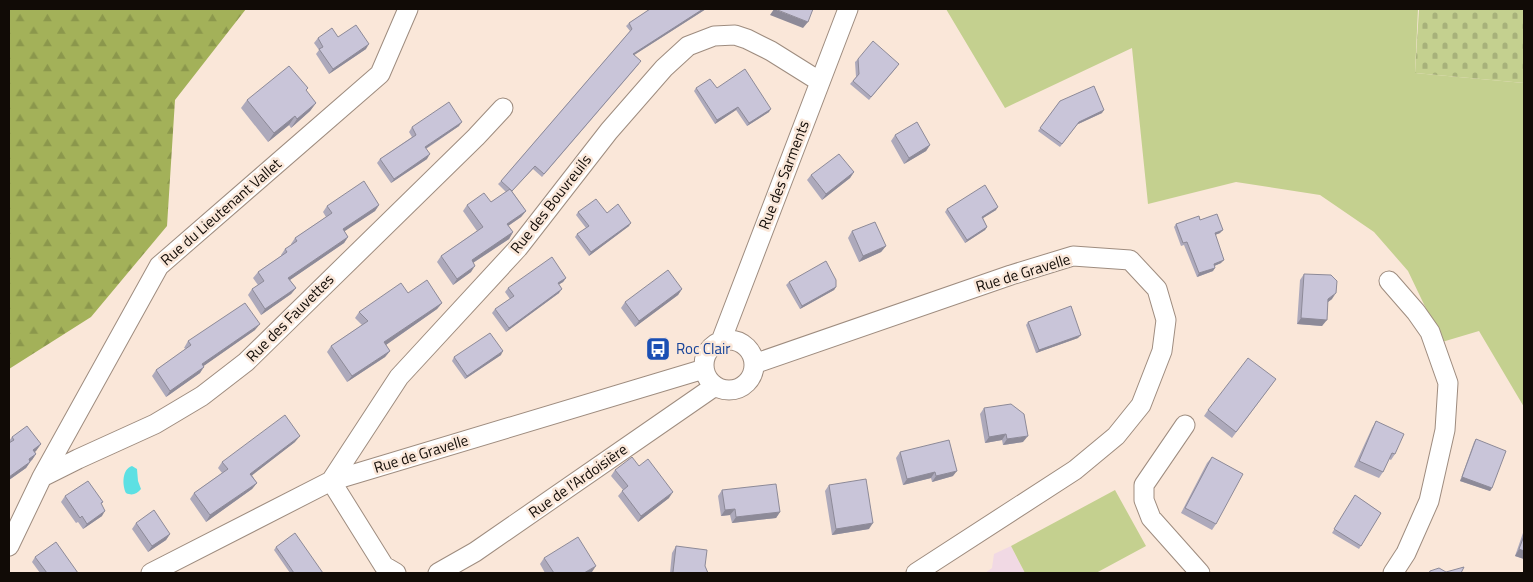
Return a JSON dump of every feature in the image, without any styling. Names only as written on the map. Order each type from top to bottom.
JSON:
[{"type":"street","name":"Rue du Lieutenant Vallet","points":[[9,546],[17,513],[42,477],[158,266],[380,74],[408,9]]},
{"type":"street","name":"Rue des Sarments","points":[[721,341],[848,9]]},
{"type":"street","name":"Rue des Bouvreuils","points":[[331,481],[399,377],[518,248],[609,131],[664,68],[688,46],[714,36],[735,35],[771,51],[819,81]]},
{"type":"street","name":"Rue des Fauvettes","points":[[42,477],[155,424],[202,396],[246,362],[476,137],[503,108]]},
{"type":"street","name":"Rue de Gravelle","points":[[751,357],[811,343],[1011,275],[1073,256],[1130,260],[1158,290],[1166,320],[1162,351],[1141,405],[1116,436],[1075,470],[916,573]]},
{"type":"street","points":[[1389,281],[1416,312],[1430,332],[1448,383],[1445,430],[1429,501],[1406,553],[1393,573]]},
{"type":"street","points":[[721,341],[736,341],[751,357],[749,378],[738,388],[722,389],[715,386],[706,375],[704,368],[706,355],[715,344],[721,341]]},
{"type":"street","name":"Rue de Gravelle","points":[[151,573],[331,481],[704,368]]},
{"type":"street","name":"Rue de l'Ardoisière","points":[[438,573],[475,552],[715,386]]},
{"type":"street","points":[[1185,425],[1144,485],[1144,500],[1151,518],[1200,573]]},
{"type":"street","points":[[331,481],[384,566],[396,573]]},
{"type":"shaded area","points":[[1011,546],[1025,573],[985,573],[992,568],[994,554]]},
{"type":"green space","points":[[9,9],[246,9],[175,100],[167,226],[91,317],[9,369]]},
{"type":"green space","points":[[946,9],[1418,9],[1415,73],[1524,83],[1524,407],[1479,331],[1442,342],[1408,271],[1374,232],[1320,195],[1236,182],[1148,204],[1132,48],[1005,108]]},
{"type":"green space","points":[[1419,9],[1524,9],[1524,83],[1415,73]]},
{"type":"green space","points":[[1115,490],[1146,546],[1096,573],[1025,573],[1011,546]]},
{"type":"water","points":[[132,466],[137,469],[141,489],[136,493],[130,494],[126,493],[124,482],[126,470]]},
{"type":"building","points":[[650,9],[703,9],[633,54],[641,61],[544,174],[535,166],[512,191],[501,181],[632,29],[629,23]]},
{"type":"building","points":[[775,9],[813,9],[808,22]]},
{"type":"building","points":[[356,25],[369,44],[333,69],[319,49],[323,47],[318,38],[332,28],[338,37]]},
{"type":"building","points":[[873,41],[899,64],[871,97],[853,81],[859,74],[858,59]]},
{"type":"building","points":[[289,66],[308,88],[306,90],[316,103],[297,119],[295,116],[274,133],[247,100]]},
{"type":"building","points":[[745,69],[771,109],[749,123],[738,107],[717,120],[696,88],[710,79],[717,88]]},
{"type":"building","points":[[1094,86],[1104,110],[1079,122],[1062,144],[1040,128],[1060,101]]},
{"type":"building","points":[[449,102],[462,122],[425,147],[430,154],[394,179],[380,159],[416,135],[412,127]]},
{"type":"building","points":[[917,122],[930,145],[909,158],[895,135]]},
{"type":"building","points":[[839,154],[854,172],[826,194],[811,175]]},
{"type":"building","points":[[364,181],[379,205],[343,229],[348,237],[288,278],[296,288],[265,309],[252,289],[264,281],[258,272],[287,252],[285,249],[297,241],[295,238],[332,213],[327,206]]},
{"type":"building","points":[[985,185],[998,207],[982,217],[987,227],[967,240],[947,209]]},
{"type":"building","points":[[510,189],[526,211],[507,224],[513,232],[472,260],[475,266],[457,279],[441,256],[483,227],[467,205],[484,193],[491,202]]},
{"type":"building","points":[[596,199],[607,213],[618,204],[631,223],[591,252],[577,234],[589,226],[578,212]]},
{"type":"building","points":[[1217,214],[1223,230],[1215,233],[1224,260],[1214,264],[1215,268],[1199,273],[1187,242],[1183,243],[1176,224],[1199,216],[1200,220]]},
{"type":"building","points":[[875,222],[886,246],[863,256],[852,231]]},
{"type":"building","points":[[552,257],[566,278],[558,283],[562,289],[509,328],[495,309],[514,296],[508,288]]},
{"type":"building","points":[[826,261],[836,280],[836,287],[802,306],[789,282]]},
{"type":"building","points":[[668,270],[682,289],[639,321],[625,302]]},
{"type":"building","points":[[1304,274],[1331,275],[1337,281],[1336,293],[1328,299],[1327,320],[1301,318]]},
{"type":"building","points":[[427,280],[442,303],[384,342],[390,351],[352,376],[331,346],[368,321],[359,312],[401,283],[408,293]]},
{"type":"building","points":[[245,303],[260,324],[202,364],[204,367],[170,391],[156,370],[191,345],[188,341]]},
{"type":"building","points":[[1071,306],[1081,335],[1039,350],[1028,322]]},
{"type":"building","points":[[490,333],[503,351],[467,376],[454,357]]},
{"type":"building","points":[[1248,358],[1276,379],[1236,432],[1208,410]]},
{"type":"building","points":[[1011,404],[1024,414],[1028,436],[1007,439],[1006,434],[989,437],[984,408]]},
{"type":"building","points":[[285,415],[300,436],[250,474],[257,483],[210,515],[194,493],[228,469],[222,462]]},
{"type":"building","points":[[1376,421],[1404,434],[1395,454],[1392,453],[1383,472],[1359,461]]},
{"type":"building","points":[[27,426],[41,444],[33,450],[36,454],[29,459],[30,462],[9,477],[9,443],[14,440],[12,437]]},
{"type":"building","points":[[1476,439],[1506,451],[1492,488],[1462,477]]},
{"type":"building","points":[[949,440],[957,471],[936,476],[935,472],[907,479],[900,452]]},
{"type":"building","points":[[632,457],[639,466],[648,459],[673,492],[641,516],[622,491],[628,486],[615,470]]},
{"type":"building","points":[[1212,457],[1243,474],[1216,524],[1185,508]]},
{"type":"building","points":[[866,479],[873,523],[836,529],[829,485]]},
{"type":"building","points":[[88,481],[103,502],[101,503],[105,511],[87,524],[82,516],[80,518],[65,496]]},
{"type":"building","points":[[776,484],[780,512],[736,517],[735,509],[725,510],[722,490]]},
{"type":"building","points":[[1355,495],[1381,513],[1361,546],[1334,529]]},
{"type":"building","points":[[154,510],[170,534],[152,546],[136,523]]},
{"type":"building","points":[[295,533],[323,573],[294,573],[276,547]]},
{"type":"building","points":[[1524,536],[1524,551],[1519,549]]},
{"type":"building","points":[[578,537],[596,566],[584,573],[554,573],[544,558]]},
{"type":"building","points":[[56,542],[78,573],[47,573],[35,557]]},
{"type":"building","points":[[676,546],[707,550],[705,566],[708,573],[674,573]]},
{"type":"building","points":[[1464,567],[1461,573],[1429,573],[1439,568],[1446,572]]},
{"type":"place","name":"Roc Clair","points":[[658,349]]}]
